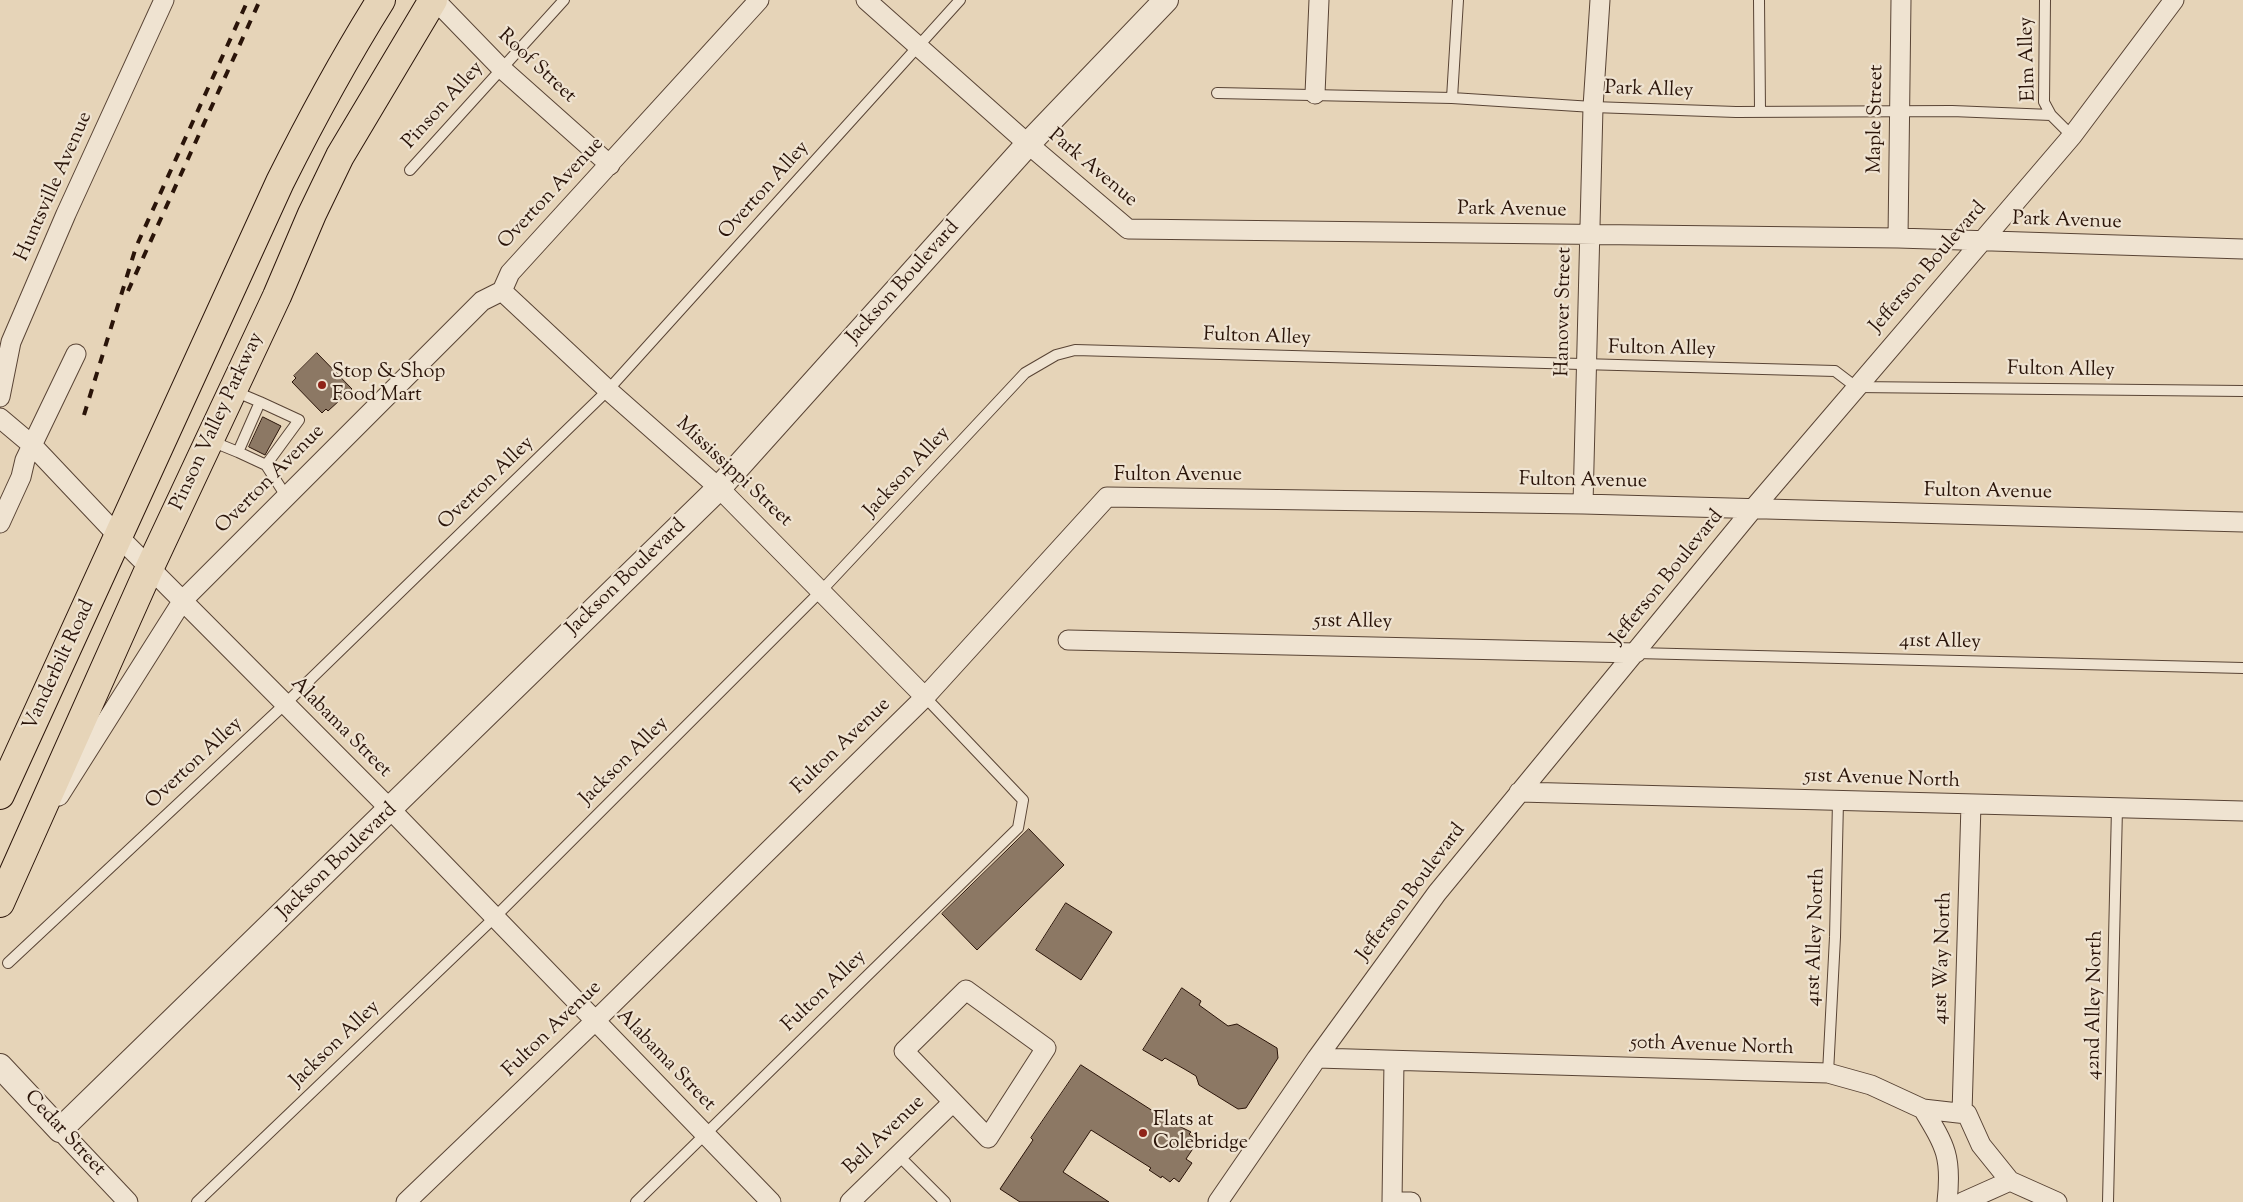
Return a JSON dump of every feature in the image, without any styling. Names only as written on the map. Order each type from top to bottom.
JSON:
[{"type":"main road","name":"Pinson Valley Parkway","points":[[119,537],[280,182],[313,117],[381,0]]},
{"type":"main road","name":"Pinson Valley Parkway","points":[[22,854],[150,567],[234,391],[312,214],[340,156],[434,0]]},
{"type":"main road","name":"Vanderbilt Road","points":[[0,795],[119,537]]},
{"type":"main road","points":[[0,903],[22,854]]},
{"type":"street","name":"Huntsville Avenue","points":[[0,397],[11,342],[66,214],[164,0]]},
{"type":"street","name":"Roof Street","points":[[434,0],[502,68],[610,164]]},
{"type":"street","name":"Overton Avenue","points":[[22,854],[183,600],[482,300],[502,291],[510,273],[759,0]]},
{"type":"street","name":"Park Avenue","points":[[866,0],[1028,144],[1128,229],[1898,238],[2243,249]]},
{"type":"street","name":"Jackson Boulevard","points":[[60,1130],[391,810],[719,488],[1028,144],[1166,0]]},
{"type":"street","points":[[1315,94],[1320,0]]},
{"type":"street","name":"Hanover Street","points":[[1584,504],[1593,107],[1600,0]]},
{"type":"street","name":"Maple Street","points":[[1898,238],[1900,0]]},
{"type":"street","name":"Jefferson Boulevard","points":[[1218,1202],[1317,1058],[1437,893],[1752,510],[2072,136],[2174,0]]},
{"type":"street","name":"Mississippi Street","points":[[502,291],[608,390],[719,488],[822,590],[925,697]]},
{"type":"street","points":[[0,524],[21,477],[25,460],[76,354]]},
{"type":"street","name":"Alabama Street","points":[[0,418],[32,445],[119,537],[391,810],[771,1202]]},
{"type":"street","name":"Fulton Avenue","points":[[406,1202],[596,1021],[925,697],[1106,497],[1584,504],[2243,522]]},
{"type":"street","name":"51st Alley","points":[[1068,640],[1636,653]]},
{"type":"street","name":"51st Avenue North","points":[[1519,792],[2243,811]]},
{"type":"street","name":"41st Way North","points":[[1962,1113],[1971,804]]},
{"type":"street","points":[[966,990],[1046,1048],[988,1138],[952,1103],[904,1051],[966,990]]},
{"type":"street","name":"50th Avenue North","points":[[1317,1058],[1828,1073],[1871,1085],[1923,1109],[1962,1113]]},
{"type":"street","points":[[1394,1061],[1392,1202],[1411,1202]]},
{"type":"street","name":"Cedar Street","points":[[0,1066],[128,1202]]},
{"type":"street","name":"Bell Avenue","points":[[850,1202],[952,1103]]},
{"type":"street","points":[[1923,1109],[1944,1145],[1950,1176],[1947,1202]]},
{"type":"street","points":[[1962,1113],[1967,1114],[1981,1145],[2010,1181],[2057,1202]]},
{"type":"street","points":[[1964,1202],[2010,1181]]},
{"type":"lane","name":"Pinson Alley","points":[[410,170],[564,0]]},
{"type":"lane","name":"Overton Alley","points":[[8,963],[285,704],[608,390],[960,0]]},
{"type":"lane","points":[[1452,98],[1458,0]]},
{"type":"lane","points":[[1759,0],[1760,110]]},
{"type":"lane","name":"Elm Alley","points":[[2045,0],[2044,102],[2051,115]]},
{"type":"lane","name":"Park Alley","points":[[1217,93],[1452,98],[1593,107],[1736,112],[1760,110],[1811,112],[1952,111],[2051,115]]},
{"type":"lane","points":[[2051,115],[2072,136]]},
{"type":"lane","name":"Fulton Alley","points":[[1075,350],[1586,366],[1835,371],[1856,387],[2243,391]]},
{"type":"lane","name":"Jackson Alley","points":[[197,1202],[494,918],[822,590],[1025,373],[1056,355],[1075,350]]},
{"type":"lane","points":[[234,391],[299,420],[266,465]]},
{"type":"lane","points":[[238,452],[260,402]]},
{"type":"lane","points":[[211,441],[266,465],[286,496]]},
{"type":"lane","name":"41st Alley","points":[[1636,653],[2243,668]]},
{"type":"lane","name":"Fulton Alley","points":[[636,1202],[1018,828],[1023,800],[925,697]]},
{"type":"lane","name":"41st Alley North","points":[[1828,1073],[1835,937],[1838,801]]},
{"type":"lane","name":"42nd Alley North","points":[[2108,1202],[2117,808]]},
{"type":"lane","points":[[898,1155],[945,1202]]},
{"type":"building","name":"Stop & Shop Food Mart","points":[[317,353],[352,389],[328,411],[326,409],[322,413],[292,382],[296,378],[294,376]]},
{"type":"building","points":[[263,417],[281,426],[265,455],[249,447]]},
{"type":"building","points":[[1029,829],[1064,865],[977,950],[942,914]]},
{"type":"building","points":[[1066,903],[1112,932],[1081,980],[1036,950]]},
{"type":"building","points":[[1182,988],[1201,1001],[1199,1005],[1228,1026],[1237,1024],[1277,1048],[1278,1058],[1246,1108],[1238,1109],[1199,1085],[1196,1076],[1165,1058],[1162,1061],[1143,1050]]},
{"type":"building","name":"Flats at Colebridge","points":[[1081,1065],[1178,1127],[1191,1132],[1189,1134],[1198,1141],[1186,1159],[1192,1163],[1179,1182],[1174,1178],[1170,1182],[1162,1176],[1161,1178],[1149,1170],[1151,1168],[1091,1130],[1063,1172],[1109,1202],[1020,1202],[1000,1189],[1033,1140],[1031,1138]]},
{"type":"railway","points":[[84,415],[136,247],[248,0]]},
{"type":"railway","points":[[128,291],[260,0]]},
{"type":"place","name":"Stop & Shop Food Mart","points":[[322,385]]},
{"type":"place","name":"Flats at Colebridge","points":[[1143,1133]]}]
